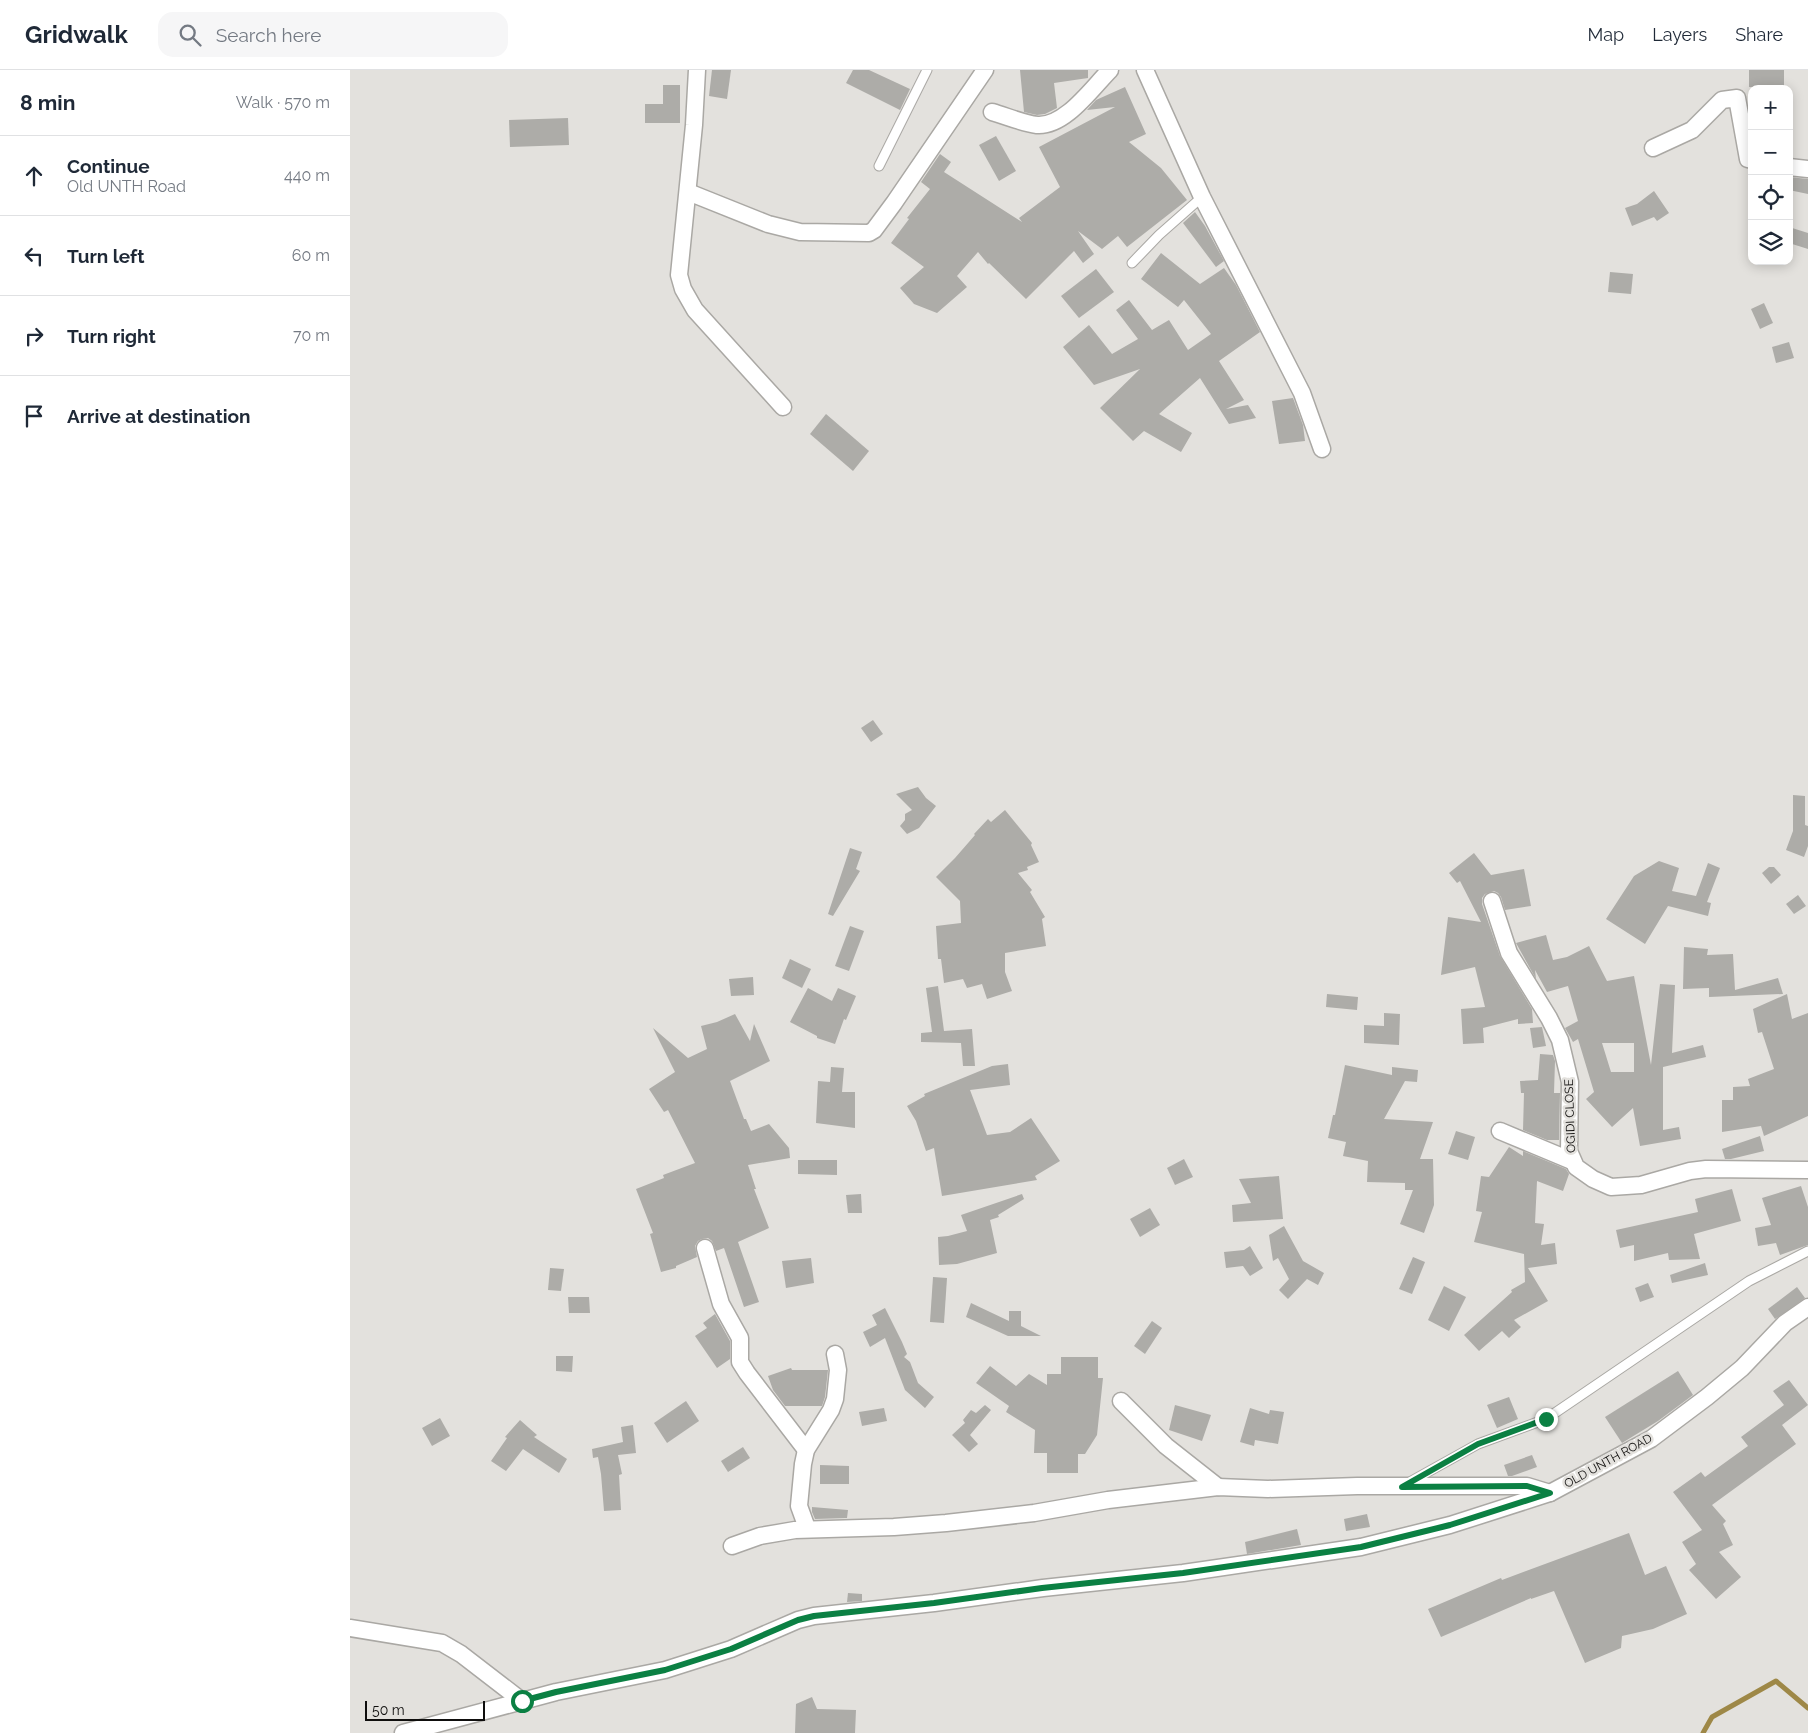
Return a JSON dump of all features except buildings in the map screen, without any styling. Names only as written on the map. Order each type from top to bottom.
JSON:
[{"type":"street","points":[[697,70],[694,125],[679,275],[683,289],[695,310],[783,407]]},
{"type":"street","points":[[688,192],[768,224],[800,232],[869,233],[874,230],[894,203],[984,70]]},
{"type":"street","points":[[992,112],[1037,125],[1050,124],[1086,98],[1110,70]]},
{"type":"street","points":[[1144,70],[1202,197],[1302,393],[1322,449]]},
{"type":"street","points":[[1653,148],[1692,130],[1722,100],[1737,98],[1748,159]]},
{"type":"street","points":[[1793,167],[1808,169]]},
{"type":"street","name":"OGIDI CLOSE","points":[[1492,901],[1509,953],[1560,1040],[1570,1082],[1569,1151],[1572,1161],[1576,1166],[1593,1179],[1611,1186],[1641,1185],[1690,1171],[1706,1169],[1808,1170]]},
{"type":"street","points":[[1500,1131],[1572,1161]]},
{"type":"street","points":[[705,1248],[722,1304],[740,1338],[740,1362],[746,1373],[806,1450]]},
{"type":"street","name":"OLD UNTH ROAD","points":[[403,1733],[556,1692],[665,1670],[731,1649],[798,1620],[814,1616],[1183,1573],[1361,1547],[1450,1525],[1550,1493],[1651,1438],[1735,1374],[1785,1323],[1808,1307]]},
{"type":"street","points":[[807,1528],[799,1506],[802,1473],[806,1450],[831,1410],[835,1399],[838,1370],[835,1354]]},
{"type":"street","points":[[1121,1402],[1166,1446],[1218,1487]]},
{"type":"street","points":[[732,1546],[760,1536],[807,1528],[894,1527],[946,1523],[1108,1500],[1218,1487],[1268,1489],[1357,1486],[1527,1486],[1550,1493]]},
{"type":"street","points":[[350,1628],[442,1643],[461,1654],[522,1701]]},
{"type":"lane","points":[[879,166],[927,70]]},
{"type":"lane","points":[[1132,263],[1159,235],[1202,197]]},
{"type":"lane","points":[[1402,1487],[1478,1444],[1546,1419],[1749,1281],[1808,1251]]},
{"type":"waterway","points":[[1703,1733],[1712,1717],[1776,1681],[1808,1708]]},
{"type":"route","points":[[522,1701],[556,1692],[665,1670],[731,1649],[798,1620],[814,1616],[1183,1573],[1361,1547],[1450,1525],[1550,1493],[1527,1486],[1402,1487],[1478,1444],[1546,1419]]}]
